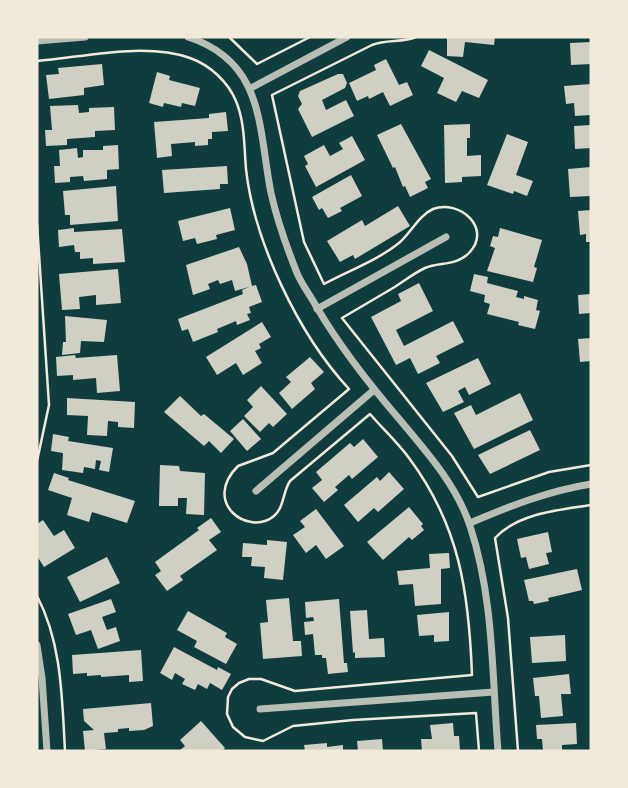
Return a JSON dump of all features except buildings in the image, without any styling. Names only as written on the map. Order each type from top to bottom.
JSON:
[{"type":"street","points":[[37,41],[85,37]]},
{"type":"street","points":[[188,37],[202,41],[223,54],[240,71],[251,88],[261,121],[272,194],[298,276],[332,336],[429,454],[470,523],[482,568],[491,628],[498,751]]},
{"type":"street","points":[[251,88],[347,37]]},
{"type":"street","points":[[317,309],[446,237]]},
{"type":"street","points":[[256,491],[374,390]]},
{"type":"street","points":[[470,523],[549,492],[591,484]]},
{"type":"street","points":[[37,645],[47,751]]},
{"type":"street","points":[[260,709],[494,692]]},
{"type":"path","points":[[229,37],[257,64],[310,37]]},
{"type":"path","points":[[324,284],[304,242],[272,95],[372,45],[382,41],[416,37]]},
{"type":"path","points":[[37,61],[152,51],[190,58],[217,75],[235,100],[244,137],[246,169],[254,207],[277,273],[311,340],[349,389]]},
{"type":"path","points":[[37,224],[49,405],[37,461]]},
{"type":"path","points":[[342,318],[452,456],[478,497],[550,472],[591,465]]},
{"type":"path","points":[[370,414],[410,459],[456,546],[467,591],[472,675]]},
{"type":"path","points":[[518,751],[508,618],[495,538],[501,531],[528,517],[591,505]]},
{"type":"path","points":[[37,596],[49,620],[55,643],[65,751]]},
{"type":"path","points":[[476,713],[479,751]]}]
